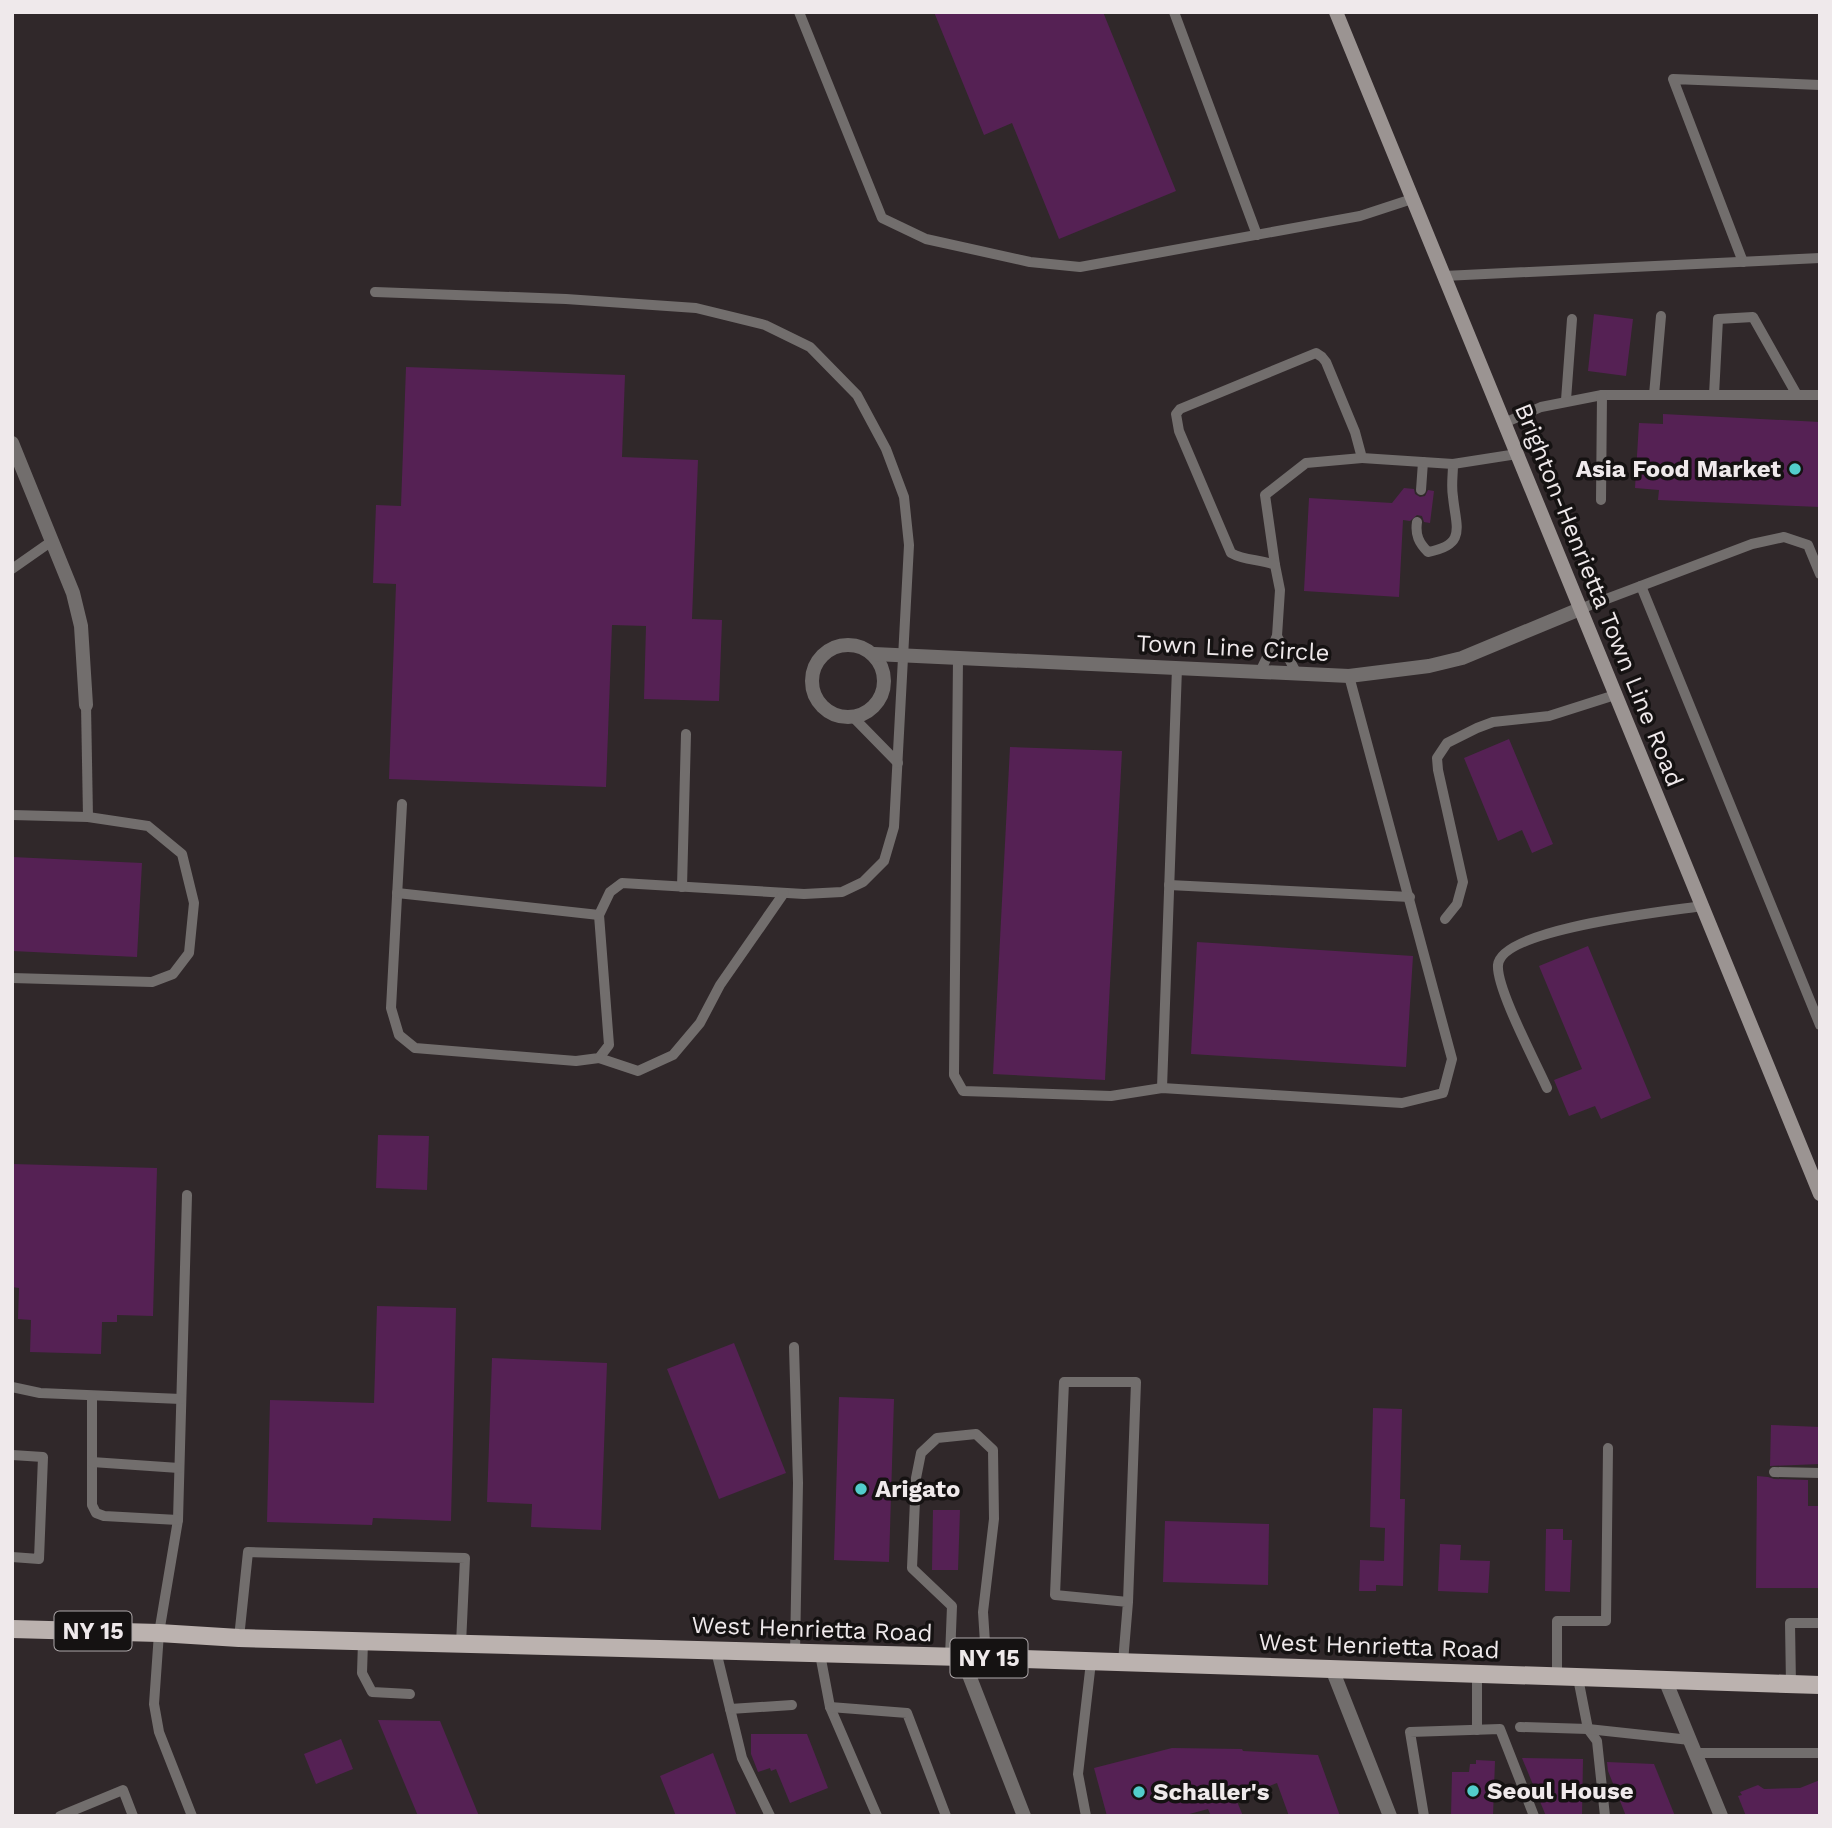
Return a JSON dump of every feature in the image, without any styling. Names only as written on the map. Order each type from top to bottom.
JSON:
[{"type":"main road","name":"West Henrietta Road","points":[[12,1629],[363,1642],[956,1657],[1820,1685]]},
{"type":"street","name":"Brighton-Henrietta Town Line Road","points":[[1336,12],[1702,906],[1816,1172],[1820,1194]]},
{"type":"street","points":[[12,443],[73,593],[81,626],[86,705]]},
{"type":"street","name":"Town Line Circle","points":[[853,717],[841,717],[830,712],[814,695],[813,670],[828,650],[839,645],[863,647],[874,654],[1349,676],[1429,666],[1462,658],[1580,609]]},
{"type":"street","points":[[853,717],[864,714],[881,698],[884,675],[874,654]]},
{"type":"street","points":[[956,1657],[1019,1814]]},
{"type":"street","points":[[1332,1669],[1390,1816]]},
{"type":"street","points":[[1666,1682],[1721,1816]]},
{"type":"lane","points":[[799,12],[882,218],[926,239],[1030,262],[1080,267],[1360,216],[1412,198]]},
{"type":"lane","points":[[1174,12],[1257,235]]},
{"type":"lane","points":[[1743,262],[1673,79],[1820,85]]},
{"type":"lane","points":[[1444,276],[1817,260]]},
{"type":"lane","points":[[375,292],[696,307],[765,325],[810,347],[857,395],[886,449],[904,497],[909,545],[904,655],[894,827],[884,861],[863,882],[842,892],[784,893],[622,883],[610,892],[599,915],[609,1045],[599,1058]]},
{"type":"lane","points":[[1654,395],[1661,316]]},
{"type":"lane","points":[[1714,395],[1718,318],[1754,317],[1797,395]]},
{"type":"lane","points":[[1566,400],[1572,319]]},
{"type":"lane","points":[[1275,565],[1245,559],[1231,553],[1179,431],[1176,414],[1180,409],[1316,353],[1326,362],[1355,432],[1362,458]]},
{"type":"lane","points":[[1504,423],[1541,407],[1602,395],[1820,395]]},
{"type":"lane","points":[[1601,500],[1602,395]]},
{"type":"lane","points":[[1261,672],[1277,636],[1280,590],[1265,495],[1306,464],[1362,458],[1453,464],[1517,454]]},
{"type":"lane","points":[[1421,490],[1423,462]]},
{"type":"lane","points":[[1417,522],[1420,544],[1428,552],[1442,549],[1455,540],[1458,529],[1452,495],[1453,464]]},
{"type":"lane","points":[[1580,609],[1752,544],[1784,537],[1808,545],[1820,574]]},
{"type":"lane","points":[[12,569],[52,541]]},
{"type":"lane","points":[[1641,586],[1820,1025]]},
{"type":"lane","points":[[1277,636],[1297,674]]},
{"type":"lane","points":[[958,658],[954,1075],[962,1091],[1111,1096],[1163,1088],[1402,1103],[1443,1093],[1452,1059],[1349,676]]},
{"type":"lane","points":[[1163,1088],[1177,668]]},
{"type":"lane","points":[[1445,919],[1457,904],[1463,882],[1438,770],[1437,758],[1441,750],[1447,743],[1493,722],[1549,716],[1615,695]]},
{"type":"lane","points":[[86,705],[88,817]]},
{"type":"lane","points":[[853,717],[898,763]]},
{"type":"lane","points":[[682,887],[686,734]]},
{"type":"lane","points":[[402,804],[391,1008],[399,1035],[415,1048],[576,1061],[599,1058],[638,1071],[673,1055],[700,1023],[720,985],[784,893]]},
{"type":"lane","points":[[12,815],[88,817],[148,826],[182,854],[194,903],[189,953],[173,974],[152,982],[12,978]]},
{"type":"lane","points":[[1169,885],[1409,897]]},
{"type":"lane","points":[[397,893],[599,915]]},
{"type":"lane","points":[[1547,1088],[1504,992],[1498,962],[1502,955],[1509,949],[1558,930],[1702,906]]},
{"type":"lane","points":[[187,1195],[178,1520],[159,1633],[153,1704],[159,1732],[192,1816]]},
{"type":"lane","points":[[794,1347],[798,1483],[795,1653]]},
{"type":"lane","points":[[1123,1662],[1128,1602],[1136,1382],[1064,1382],[1055,1595],[1128,1602]]},
{"type":"lane","points":[[12,1387],[40,1393],[181,1399]]},
{"type":"lane","points":[[92,1396],[92,1505],[96,1513],[104,1516],[178,1520]]},
{"type":"lane","points":[[956,1657],[952,1606],[912,1568],[916,1479],[921,1452],[937,1438],[976,1434],[993,1450],[994,1518],[982,1612],[986,1658]]},
{"type":"lane","points":[[1557,1677],[1557,1620],[1606,1621],[1608,1448]]},
{"type":"lane","points":[[12,1455],[43,1457],[38,1559],[12,1557]]},
{"type":"lane","points":[[92,1462],[179,1468]]},
{"type":"lane","points":[[1773,1472],[1820,1473]]},
{"type":"lane","points":[[239,1638],[248,1552],[465,1558],[461,1644]]},
{"type":"lane","points":[[1791,1685],[1790,1623],[1820,1623]]},
{"type":"lane","points":[[363,1642],[362,1673],[372,1692],[410,1694]]},
{"type":"lane","points":[[716,1651],[742,1758],[770,1816]]},
{"type":"lane","points":[[820,1654],[830,1707],[877,1816]]},
{"type":"lane","points":[[1086,1816],[1078,1774],[1091,1662]]},
{"type":"lane","points":[[1477,1674],[1477,1730]]},
{"type":"lane","points":[[1578,1678],[1588,1728],[1597,1741],[1605,1816]]},
{"type":"lane","points":[[730,1709],[792,1705]]},
{"type":"lane","points":[[830,1707],[907,1713],[946,1816]]},
{"type":"lane","points":[[1520,1727],[1588,1728],[1693,1746],[1820,1753]]},
{"type":"lane","points":[[1424,1816],[1410,1732],[1500,1729],[1534,1816]]},
{"type":"lane","points":[[60,1816],[123,1790],[133,1816]]},
{"type":"building","points":[[934,12],[1103,12],[1176,191],[1059,239],[1012,123],[984,135]]},
{"type":"building","points":[[1594,314],[1633,319],[1626,376],[1588,371]]},
{"type":"building","points":[[406,367],[625,375],[622,457],[698,460],[692,619],[722,620],[719,701],[644,699],[646,626],[612,625],[606,787],[389,779],[396,584],[373,583],[376,505],[401,506]]},
{"type":"building","points":[[1663,414],[1820,422],[1820,507],[1658,500],[1659,490],[1635,488],[1639,423],[1663,424]]},
{"type":"building","points":[[1404,488],[1414,489],[1415,494],[1420,497],[1425,496],[1428,490],[1434,491],[1430,523],[1424,522],[1422,516],[1417,515],[1410,521],[1403,520],[1399,597],[1304,591],[1309,498],[1392,503]]},
{"type":"building","points":[[1509,739],[1553,844],[1532,853],[1522,830],[1498,841],[1464,758]]},
{"type":"building","points":[[1010,747],[1122,751],[1105,1080],[993,1074]]},
{"type":"building","points":[[12,857],[142,863],[137,957],[12,951]]},
{"type":"building","points":[[1197,942],[1413,956],[1406,1067],[1191,1054]]},
{"type":"building","points":[[1588,946],[1651,1098],[1601,1119],[1595,1106],[1569,1116],[1554,1080],[1582,1069],[1539,966]]},
{"type":"building","points":[[378,1135],[429,1136],[427,1190],[376,1188]]},
{"type":"building","points":[[12,1164],[157,1168],[153,1316],[117,1315],[117,1322],[102,1322],[101,1354],[30,1352],[31,1320],[18,1319],[19,1288],[12,1287]]},
{"type":"building","points":[[377,1306],[456,1308],[451,1521],[373,1518],[372,1525],[267,1522],[270,1400],[374,1403]]},
{"type":"building","points":[[734,1343],[786,1473],[719,1499],[667,1369]]},
{"type":"building","points":[[492,1358],[607,1363],[601,1530],[531,1527],[532,1504],[487,1502]]},
{"type":"building","points":[[839,1397],[894,1399],[889,1562],[834,1560]]},
{"type":"building","points":[[1373,1408],[1402,1409],[1400,1499],[1405,1499],[1403,1586],[1376,1585],[1376,1591],[1359,1591],[1360,1560],[1384,1561],[1385,1528],[1370,1527]]},
{"type":"building","points":[[1771,1425],[1820,1427],[1820,1464],[1770,1466]]},
{"type":"building","points":[[1757,1476],[1808,1480],[1808,1506],[1820,1506],[1820,1588],[1756,1588]]},
{"type":"building","points":[[933,1510],[960,1510],[958,1570],[932,1570]]},
{"type":"building","points":[[1165,1521],[1269,1524],[1268,1585],[1163,1582]]},
{"type":"building","points":[[1546,1529],[1563,1529],[1563,1540],[1572,1540],[1570,1592],[1545,1591]]},
{"type":"building","points":[[1440,1544],[1461,1545],[1460,1560],[1490,1561],[1488,1593],[1438,1591]]},
{"type":"building","points":[[378,1720],[440,1721],[479,1816],[418,1816]]},
{"type":"building","points":[[751,1734],[807,1734],[828,1788],[790,1803],[776,1769],[758,1772],[751,1754]]},
{"type":"building","points":[[341,1739],[353,1769],[316,1784],[304,1754]]},
{"type":"building","points":[[1172,1748],[1242,1749],[1318,1755],[1340,1816],[1289,1816],[1277,1783],[1236,1799],[1243,1816],[1211,1816],[1208,1809],[1182,1816],[1107,1816],[1094,1768]]},
{"type":"building","points":[[713,1753],[737,1816],[676,1816],[660,1776]]},
{"type":"building","points":[[1522,1758],[1583,1759],[1582,1816],[1546,1816]]},
{"type":"building","name":"Seoul House","points":[[1476,1760],[1495,1761],[1493,1816],[1451,1816],[1452,1772],[1469,1772],[1470,1764],[1476,1764]]},
{"type":"building","points":[[1607,1762],[1654,1764],[1675,1816],[1626,1816]]},
{"type":"building","points":[[1820,1780],[1820,1816],[1746,1816],[1738,1796],[1742,1795],[1740,1792],[1758,1785],[1764,1789],[1800,1788]]},
{"type":"place","name":"Asia Food Market","points":[[1795,469]]},
{"type":"place","name":"Arigato","points":[[861,1489]]},
{"type":"place","name":"Seoul House","points":[[1473,1791]]},
{"type":"place","name":"Schaller's","points":[[1139,1792]]}]
